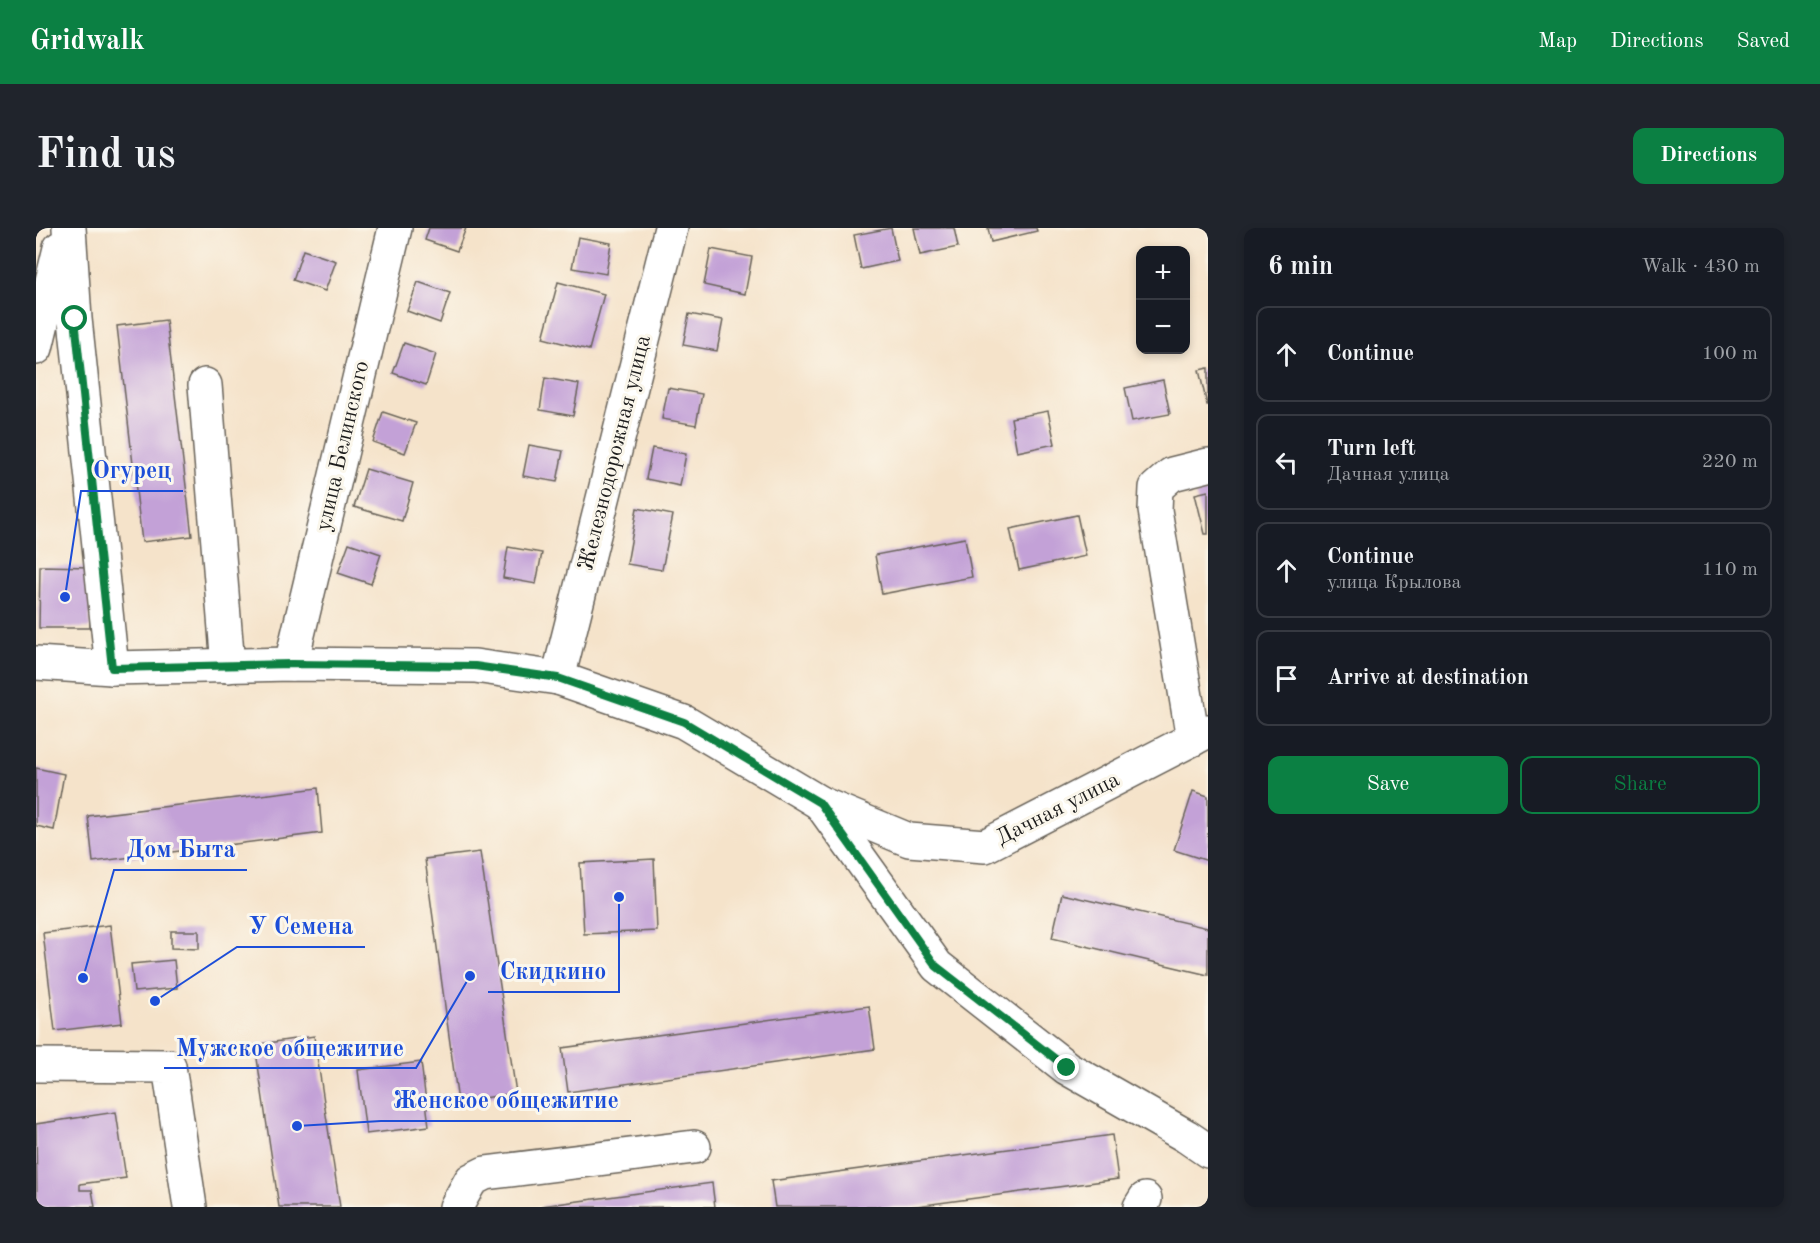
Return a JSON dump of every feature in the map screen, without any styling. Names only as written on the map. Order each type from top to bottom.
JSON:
[{"type":"street","points":[[36,348],[66,228]]},
{"type":"street","points":[[66,228],[112,668]]},
{"type":"street","name":"улица Белинского","points":[[291,664],[395,228]]},
{"type":"street","name":"Железнодорожная улица","points":[[558,678],[671,228]]},
{"type":"street","points":[[205,385],[228,666]]},
{"type":"street","points":[[1200,735],[1155,510],[1156,488],[1172,474],[1208,465]]},
{"type":"street","name":"Дачная улица","points":[[36,663],[112,668],[291,664],[475,666],[558,678],[684,722],[820,803],[909,840],[985,846],[1200,735]]},
{"type":"street","points":[[820,803],[936,966],[1067,1068],[1208,1151]]},
{"type":"street","points":[[36,1065],[170,1066],[190,1207]]},
{"type":"street","points":[[456,1207],[471,1180],[484,1173],[694,1147]]},
{"type":"building","points":[[429,228],[466,228],[457,251],[425,240]]},
{"type":"building","points":[[891,228],[898,261],[861,269],[854,235]]},
{"type":"building","points":[[914,228],[954,228],[958,247],[920,255]]},
{"type":"building","points":[[988,228],[1036,228],[1037,231],[991,242]]},
{"type":"building","points":[[578,237],[611,243],[606,274],[572,268]]},
{"type":"building","points":[[711,249],[752,257],[745,294],[704,285]]},
{"type":"building","points":[[303,250],[336,261],[325,291],[293,280]]},
{"type":"building","points":[[418,282],[450,293],[440,323],[407,311]]},
{"type":"building","points":[[558,282],[604,294],[589,350],[543,338]]},
{"type":"building","points":[[689,314],[723,320],[717,351],[683,345]]},
{"type":"building","points":[[166,320],[192,536],[142,542],[117,326]]},
{"type":"building","points":[[404,343],[436,354],[426,385],[393,373]]},
{"type":"building","points":[[1208,368],[1208,405],[1207,405],[1199,370]]},
{"type":"building","points":[[545,378],[579,384],[573,416],[540,410]]},
{"type":"building","points":[[1163,380],[1170,414],[1132,421],[1125,388]]},
{"type":"building","points":[[668,388],[702,394],[696,425],[662,419]]},
{"type":"building","points":[[1048,411],[1055,444],[1017,452],[1011,418]]},
{"type":"building","points":[[383,412],[416,423],[405,453],[373,442]]},
{"type":"building","points":[[529,445],[563,451],[557,482],[523,476]]},
{"type":"building","points":[[652,448],[686,454],[680,486],[646,479]]},
{"type":"building","points":[[366,469],[413,483],[402,521],[354,507]]},
{"type":"building","points":[[1208,491],[1208,534],[1205,534],[1195,494]]},
{"type":"building","points":[[637,508],[673,515],[662,570],[627,564]]},
{"type":"building","points":[[1077,515],[1086,556],[1019,570],[1010,529]]},
{"type":"building","points":[[965,538],[972,577],[882,594],[875,555]]},
{"type":"building","points":[[349,543],[381,554],[371,584],[338,573]]},
{"type":"building","points":[[508,547],[542,553],[536,584],[503,578]]},
{"type":"building","points":[[40,566],[91,567],[90,628],[39,628]]},
{"type":"building","points":[[36,768],[64,774],[54,830],[36,826]]},
{"type":"building","points":[[318,788],[322,833],[93,862],[88,816]]},
{"type":"building","points":[[1193,791],[1208,796],[1208,861],[1174,850]]},
{"type":"building","points":[[480,852],[516,1093],[458,1102],[425,859]]},
{"type":"building","points":[[654,859],[657,931],[584,934],[580,863]]},
{"type":"building","points":[[1062,894],[1208,928],[1208,975],[1052,938]]},
{"type":"building","points":[[110,925],[122,1023],[55,1031],[43,933]]},
{"type":"building","points":[[171,931],[199,931],[199,949],[171,948]]},
{"type":"building","points":[[174,960],[177,988],[134,992],[131,964]]},
{"type":"building","points":[[869,1006],[875,1049],[568,1092],[562,1048]]},
{"type":"building","points":[[314,1036],[340,1207],[279,1207],[255,1045]]},
{"type":"building","points":[[421,1062],[429,1126],[366,1134],[358,1070]]},
{"type":"building","points":[[116,1112],[126,1178],[80,1184],[80,1190],[92,1190],[95,1207],[37,1207],[36,1124]]},
{"type":"building","points":[[1112,1135],[1118,1179],[909,1207],[775,1207],[771,1181]]},
{"type":"building","points":[[712,1183],[715,1207],[542,1207],[542,1206]]},
{"type":"place","name":"Огурец","points":[[65,597]]},
{"type":"place","name":"Скидкино","points":[[619,897]]},
{"type":"place","name":"Мужское общежитие","points":[[470,976]]},
{"type":"place","name":"Дом Быта","points":[[83,978]]},
{"type":"place","name":"У Семена","points":[[155,1001]]},
{"type":"place","name":"Женское общежитие","points":[[297,1126]]},
{"type":"route","points":[[75,319],[112,668],[291,664],[475,666],[558,678],[684,722],[820,803],[936,966],[1067,1068]]}]
